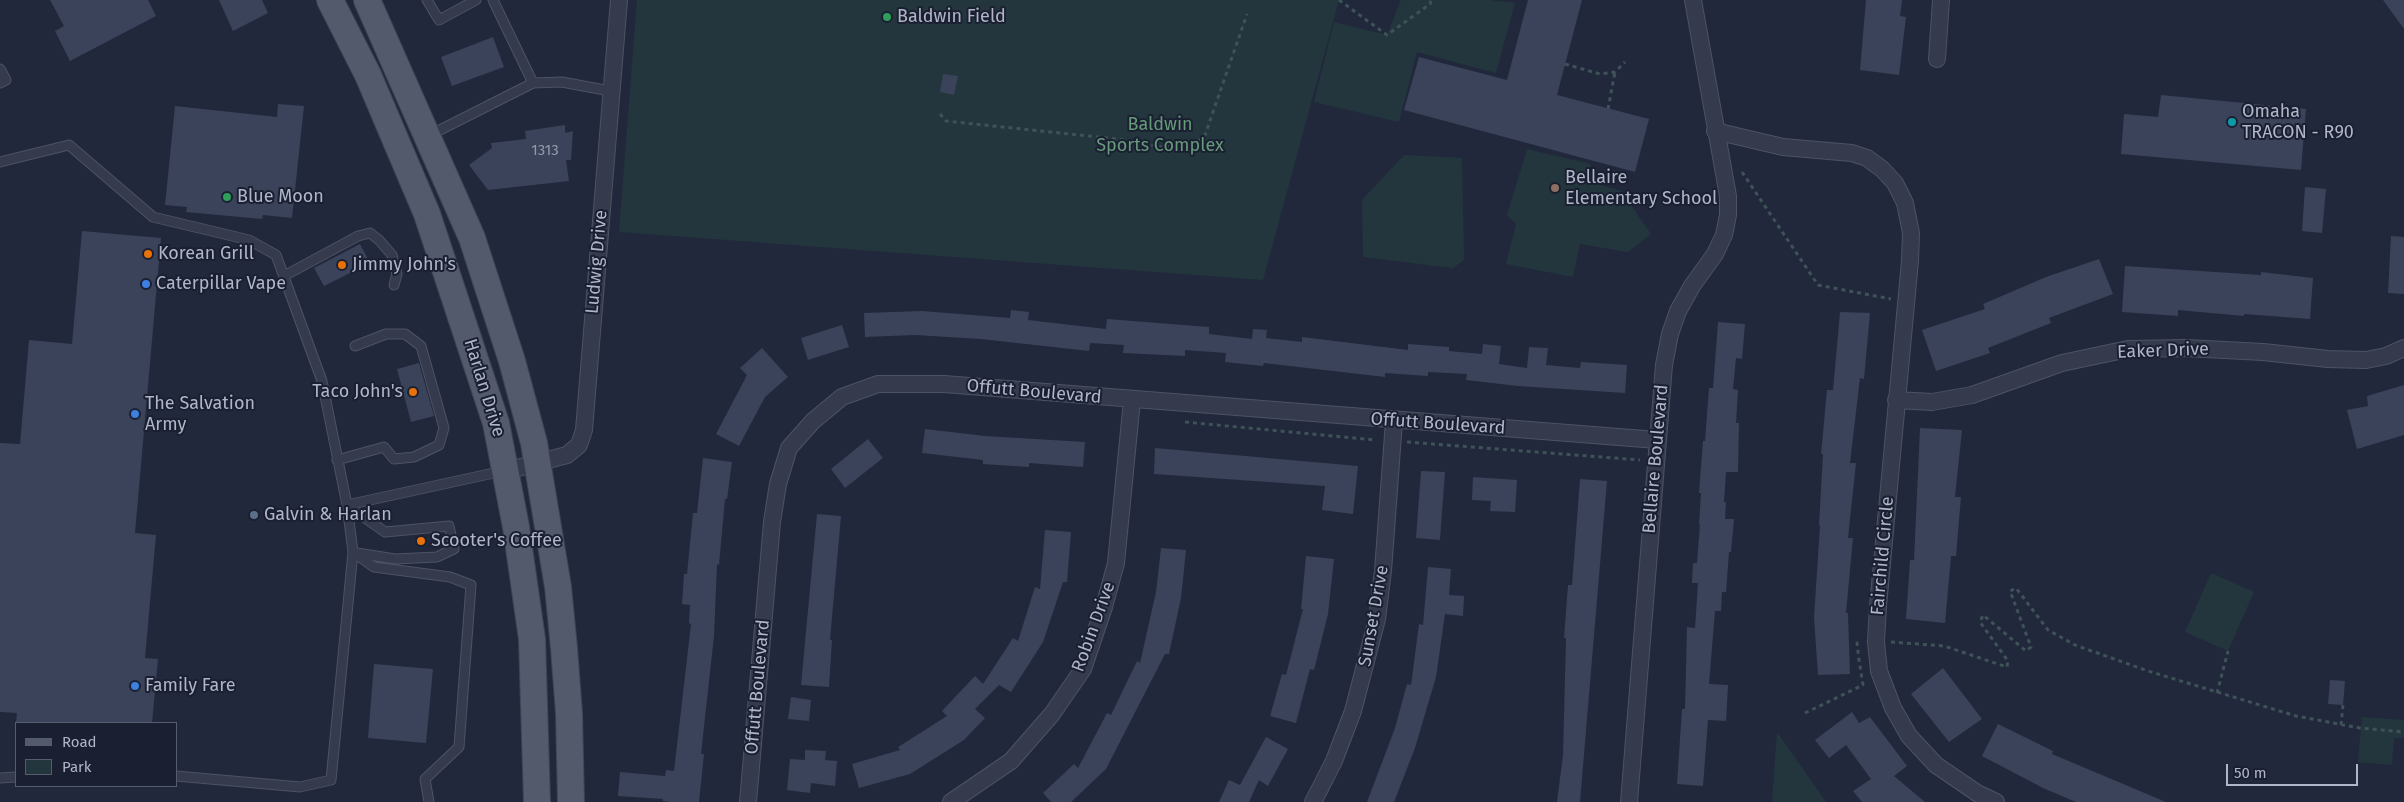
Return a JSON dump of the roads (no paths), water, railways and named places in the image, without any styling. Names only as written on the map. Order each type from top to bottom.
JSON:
[{"type":"main road","name":"Harlan Drive","points":[[330,0],[368,75],[427,214],[485,385],[506,471],[532,639],[537,802]]},
{"type":"main road","name":"Harlan Drive","points":[[371,2],[472,238],[512,361],[538,464],[558,587],[564,648],[569,712],[570,802]]},
{"type":"street","name":"Ludwig Drive","points":[[506,471],[567,455],[579,445],[584,430],[610,90],[619,0]]},
{"type":"street","name":"Bellaire Boulevard","points":[[1629,802],[1664,364],[1670,334],[1678,311],[1692,286],[1715,254],[1724,235],[1728,215],[1728,196],[1692,0]]},
{"type":"street","points":[[1937,59],[1942,0]]},
{"type":"street","name":"Fairchild Circle","points":[[1715,132],[1783,147],[1852,154],[1867,158],[1882,169],[1895,183],[1905,203],[1911,233],[1910,261],[1896,400],[1876,642],[1879,671],[1893,708],[1909,736],[1936,765],[1977,793],[1996,802]]},
{"type":"street","name":"Eaker Drive","points":[[1896,400],[1932,402],[1972,395],[2062,363],[2128,349],[2186,348],[2263,352],[2328,359],[2366,360],[2386,356],[2404,348]]},
{"type":"street","name":"Offutt Boulevard","points":[[748,802],[775,503],[790,448],[813,421],[842,397],[878,384],[944,384],[1394,421],[1658,440]]},
{"type":"street","name":"Robin Drive","points":[[951,802],[1011,761],[1052,714],[1083,669],[1104,607],[1116,563],[1132,400]]},
{"type":"street","name":"Sunset Drive","points":[[1313,802],[1334,761],[1354,711],[1377,619],[1383,571],[1394,421]]},
{"type":"lane","points":[[427,0],[438,20],[476,0]]},
{"type":"lane","points":[[492,0],[533,83]]},
{"type":"lane","points":[[0,69],[6,80],[0,83]]},
{"type":"lane","points":[[428,136],[533,83],[562,82],[610,90]]},
{"type":"lane","points":[[0,162],[69,145],[153,217],[249,240],[276,255],[322,381],[347,505],[353,552],[331,780],[300,788],[178,776]]},
{"type":"lane","points":[[284,276],[358,236],[370,234],[380,240],[392,254],[397,274],[394,285]]},
{"type":"lane","points":[[337,460],[384,447],[394,459],[414,457],[439,445],[444,428],[421,346],[405,334],[386,334],[356,346]]},
{"type":"lane","points":[[347,505],[506,471]]},
{"type":"lane","points":[[347,505],[385,532],[449,526],[454,549],[437,557],[395,559],[353,552]]},
{"type":"lane","points":[[353,552],[374,567],[450,577],[471,585],[458,747],[425,778],[429,802]]},
{"type":"lane","points":[[0,778],[15,777]]},
{"type":"place","name":"Baldwin Field","points":[[887,17]]},
{"type":"place","name":"Omaha TRACON - R90","points":[[2232,122]]},
{"type":"place","name":"Bellaire Elementary School","points":[[1555,188]]},
{"type":"place","name":"Blue Moon","points":[[227,197]]},
{"type":"place","name":"Korean Grill","points":[[148,254]]},
{"type":"place","name":"Jimmy John's","points":[[342,265]]},
{"type":"place","name":"Caterpillar Vape","points":[[146,284]]},
{"type":"place","name":"Taco John's","points":[[413,392]]},
{"type":"place","name":"The Salvation Army","points":[[135,414]]},
{"type":"place","name":"Galvin & Harlan","points":[[254,515]]},
{"type":"place","name":"Scooter's Coffee","points":[[421,541]]},
{"type":"place","name":"Family Fare","points":[[135,686]]},
{"type":"park label","name":"Baldwin Sports Complex","points":[[1160,135]]}]
